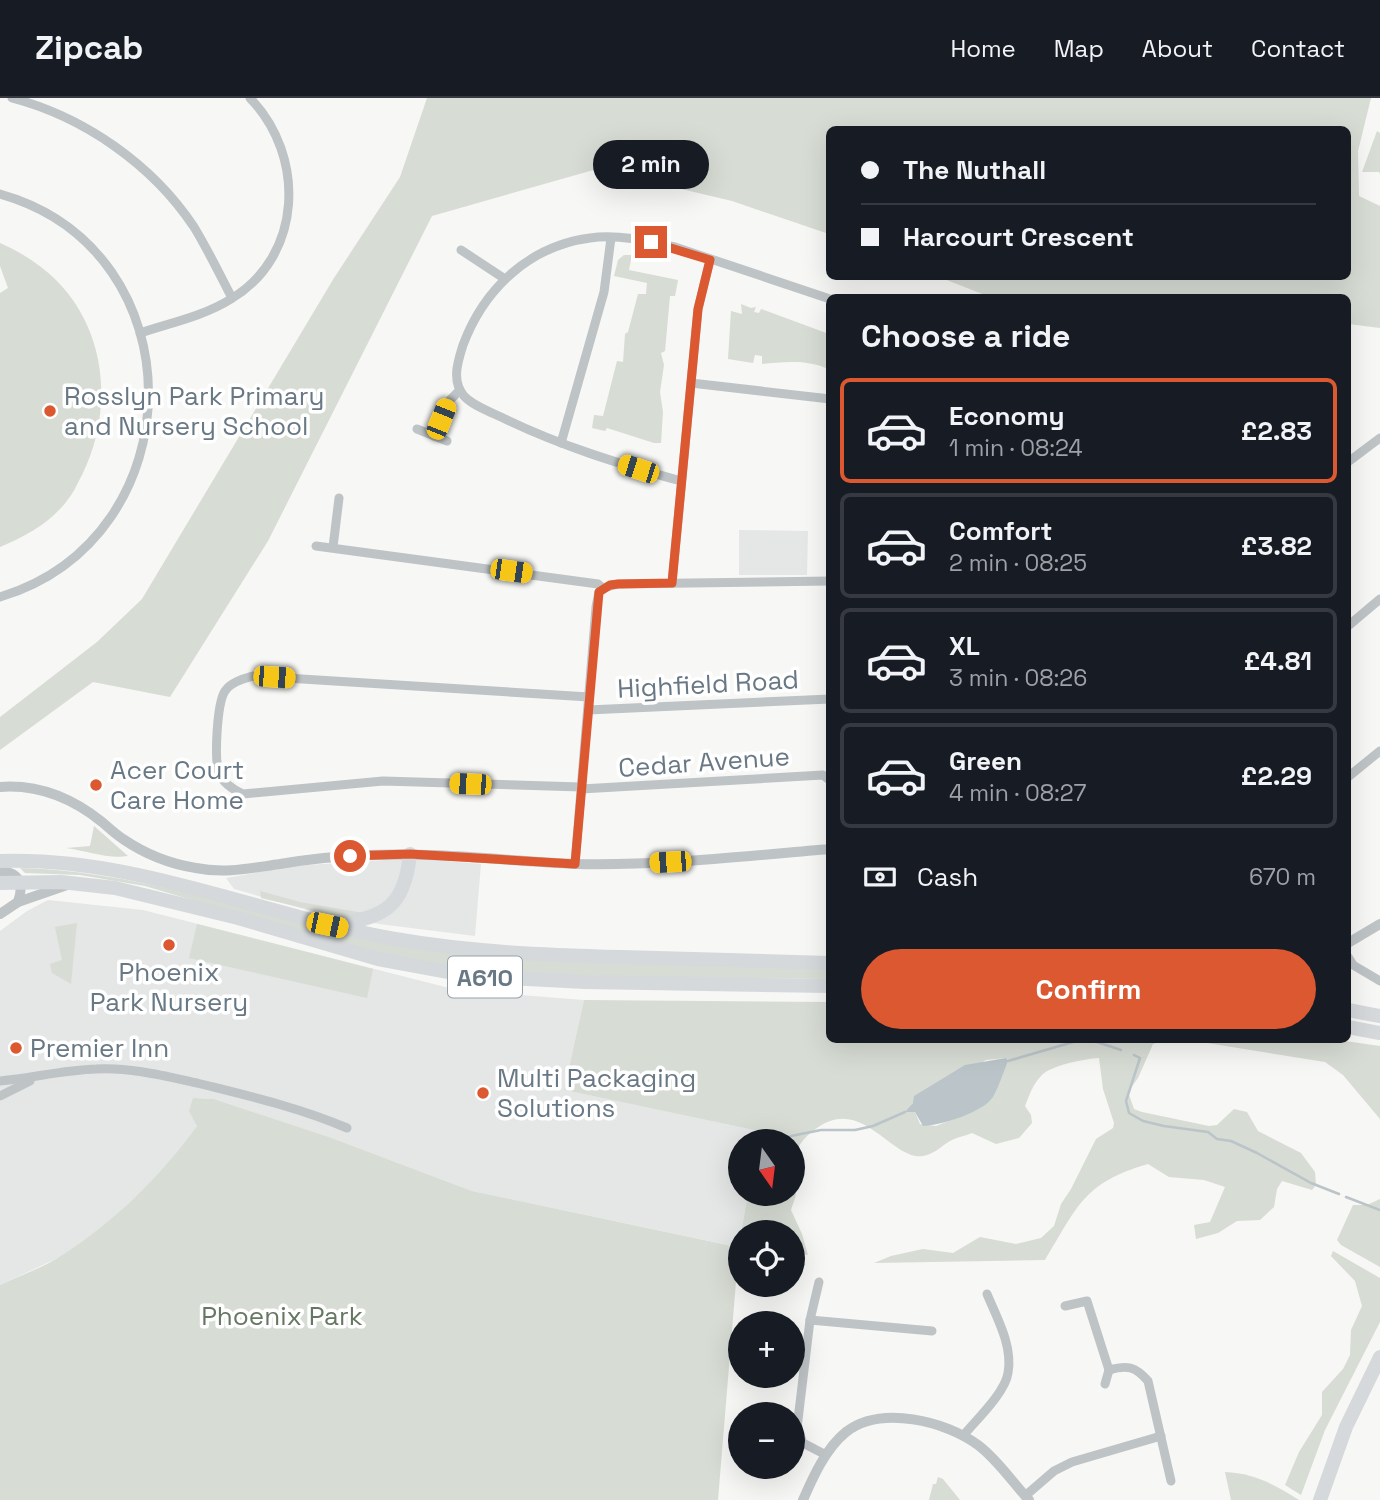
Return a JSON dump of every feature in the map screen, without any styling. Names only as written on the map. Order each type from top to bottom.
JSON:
[{"type":"main road","points":[[327,925],[367,919],[389,909],[403,890],[408,876],[410,854]]},
{"type":"main road","name":"A610","points":[[0,861],[49,862],[113,870],[327,925],[429,945],[510,952],[826,963]]},
{"type":"main road","name":"A610","points":[[0,883],[73,883],[151,895],[378,959],[470,976],[585,982],[826,986]]},
{"type":"main road","points":[[389,909],[388,922],[397,939]]},
{"type":"main road","points":[[1351,1011],[1380,1016]]},
{"type":"main road","points":[[1351,1028],[1380,1033]]},
{"type":"main road","points":[[1320,1500],[1346,1427],[1380,1357]]},
{"type":"street","points":[[12,98],[59,114],[81,125],[138,165],[163,188],[192,225],[232,299]]},
{"type":"street","points":[[140,333],[204,312],[232,299],[253,281],[280,242],[287,212],[289,184],[286,160],[277,135],[253,102],[266,98]]},
{"type":"street","points":[[0,194],[24,202],[51,217],[89,248],[115,279],[134,314],[140,333],[148,370],[149,408],[144,446],[135,473],[122,499],[101,530],[74,557],[43,579],[0,597]]},
{"type":"street","points":[[681,481],[561,443],[476,405],[465,397],[460,390],[457,370],[466,340],[484,302],[520,265],[560,246],[590,238],[651,242],[826,298]]},
{"type":"street","points":[[561,443],[604,292],[611,238]]},
{"type":"street","points":[[472,257],[478,246]]},
{"type":"street","points":[[461,250],[505,279]]},
{"type":"street","points":[[672,583],[700,296],[710,260]]},
{"type":"street","points":[[691,383],[826,399]]},
{"type":"street","points":[[434,436],[448,402],[460,390]]},
{"type":"street","points":[[417,429],[447,441]]},
{"type":"street","points":[[1351,460],[1380,438]]},
{"type":"street","points":[[333,547],[339,498]]},
{"type":"street","points":[[316,546],[598,584],[603,588]]},
{"type":"street","points":[[575,864],[597,600],[603,588],[618,584],[826,581]]},
{"type":"street","points":[[1351,623],[1380,599]]},
{"type":"street","name":"Cedar Avenue","points":[[589,697],[253,676],[233,684],[225,692],[220,704],[217,753],[219,774],[227,784],[243,794],[383,781],[581,788],[823,775],[826,777]]},
{"type":"street","name":"Highfield Road","points":[[588,710],[826,699]]},
{"type":"street","points":[[1351,775],[1380,751]]},
{"type":"street","points":[[0,787],[28,787],[68,800],[150,855],[196,869],[243,871],[305,860],[367,855],[410,854],[575,864],[670,862],[826,849]]},
{"type":"street","points":[[0,872],[15,875],[21,882],[18,902]]},
{"type":"street","points":[[0,914],[18,902],[73,883]]},
{"type":"street","points":[[1351,941],[1380,924]]},
{"type":"street","points":[[1351,960],[1364,973],[1380,981]]},
{"type":"street","points":[[0,1081],[97,1069],[135,1071],[280,1103],[347,1128]]},
{"type":"street","points":[[0,1096],[35,1078]]},
{"type":"street","points":[[819,1282],[810,1320],[797,1428],[803,1443],[826,1455]]},
{"type":"street","points":[[963,1436],[997,1394],[1008,1374],[1007,1343],[987,1294]]},
{"type":"street","points":[[1065,1306],[1087,1301],[1109,1370],[1105,1384]]},
{"type":"street","points":[[810,1320],[932,1331]]},
{"type":"street","points":[[1109,1370],[1126,1366],[1139,1370],[1148,1381],[1171,1481]]},
{"type":"street","points":[[803,1500],[826,1455],[846,1432],[873,1421],[892,1418],[941,1425],[963,1436],[989,1455],[1027,1498],[1054,1471],[1072,1462],[1161,1436]]},
{"type":"shaded area","points":[[739,530],[808,531],[807,575],[739,575]]},
{"type":"shaded area","points":[[413,858],[481,864],[475,936],[321,914],[234,889],[226,878],[293,866]]},
{"type":"shaded area","points":[[48,900],[143,910],[457,990],[584,1000],[564,1090],[750,1129],[728,1129],[728,1206],[746,1206],[743,1220],[728,1220],[728,1245],[472,1191],[329,1137],[214,1099],[193,1098],[197,1126],[171,1163],[105,1225],[62,1256],[0,1285],[0,931],[27,911]]},
{"type":"shaded area","points":[[1006,1058],[1008,1061],[993,1097],[981,1108],[950,1121],[923,1126],[915,1112],[905,1112],[913,1103],[914,1096],[965,1065]]},
{"type":"green space","points":[[427,98],[1371,98],[1358,151],[1359,196],[1380,206],[1380,328],[1351,324],[1351,294],[982,294],[947,280],[1351,280],[1351,126],[826,126],[826,233],[732,201],[597,169],[432,216],[268,541],[170,697],[93,682],[0,750],[0,717],[97,642],[142,599],[334,278],[400,177]]},
{"type":"green space","points":[[1377,131],[1380,133],[1380,174],[1362,172]]},
{"type":"green space","name":"Rosslyn Park Primary and Nursery School","points":[[0,243],[44,270],[74,302],[87,324],[95,349],[101,400],[92,451],[71,496],[47,521],[0,547],[0,293],[8,288],[0,266]]},
{"type":"green space","points":[[624,255],[632,255],[629,270],[678,280],[675,296],[670,296],[665,351],[661,353],[664,365],[660,392],[663,412],[661,443],[607,428],[605,431],[592,428],[594,415],[603,416],[617,361],[623,362],[625,334],[628,332],[638,294],[646,294],[647,283],[614,276],[618,260]]},
{"type":"green space","points":[[741,304],[756,307],[754,312],[759,313],[761,309],[826,333],[826,369],[805,363],[762,364],[762,356],[755,355],[753,363],[728,359],[731,311],[742,314]]},
{"type":"green space","points":[[94,826],[128,856],[105,856],[66,848],[90,846]]},
{"type":"green space","points":[[20,868],[112,877],[381,943],[826,968],[826,979],[540,976],[453,969],[340,944],[145,886],[80,875],[25,873]]},
{"type":"green space","points":[[260,891],[300,902],[364,913],[345,918],[261,898]]},
{"type":"green space","points":[[77,923],[71,984],[52,973],[50,964],[62,960],[55,927]]},
{"type":"green space","points":[[197,924],[373,969],[367,998],[189,958]]},
{"type":"green space","points":[[584,1000],[826,1002],[826,1043],[1156,1043],[1153,1044],[1138,1078],[1128,1092],[1134,1109],[1209,1126],[1217,1125],[1234,1109],[1247,1112],[1258,1131],[1301,1153],[1315,1172],[1316,1185],[1312,1190],[1282,1181],[1277,1189],[1274,1207],[1260,1220],[1237,1221],[1218,1233],[1196,1239],[1194,1225],[1210,1222],[1225,1187],[1204,1180],[1169,1177],[1148,1164],[1109,1179],[1084,1199],[1045,1260],[874,1263],[923,1249],[953,1253],[980,1237],[1016,1244],[1041,1238],[1054,1226],[1061,1204],[1096,1139],[1113,1128],[1114,1123],[1103,1089],[1099,1058],[1060,1066],[1041,1076],[1033,1086],[1025,1106],[1031,1115],[1032,1123],[1019,1138],[996,1144],[972,1133],[952,1140],[923,1156],[911,1155],[862,1124],[848,1119],[833,1120],[806,1137],[805,1129],[749,1129],[564,1090]],"holes":[[[1006,1058],[1008,1061],[991,1100],[936,1126],[920,1124],[915,1112],[906,1112],[913,1103],[986,1060]]]},
{"type":"green space","points":[[1351,1042],[1380,1046],[1380,1119],[1343,1075],[1325,1062],[1207,1043]]},
{"type":"green space","name":"Phoenix Park","points":[[193,1098],[214,1099],[329,1137],[472,1191],[728,1245],[728,1297],[735,1297],[734,1311],[728,1311],[728,1379],[718,1500],[0,1500],[0,1285],[64,1254],[119,1212],[168,1162],[197,1126],[189,1111]]},
{"type":"green space","points":[[1380,1199],[1380,1267],[1341,1245],[1337,1240],[1353,1205],[1367,1205]]},
{"type":"green space","points":[[746,1206],[792,1206],[791,1210],[796,1220],[743,1220]]},
{"type":"green space","points":[[1333,1251],[1380,1278],[1380,1322],[1325,1430],[1301,1495],[1285,1485],[1299,1452],[1322,1415],[1322,1392],[1343,1369],[1350,1355],[1351,1330],[1362,1306],[1355,1281],[1331,1256]]},
{"type":"green space","points":[[1225,1472],[1264,1481],[1299,1500],[1231,1500]]},
{"type":"green space","points":[[938,1477],[943,1479],[960,1500],[929,1500],[933,1484],[936,1484]]},
{"type":"waterway","points":[[1008,1061],[1070,1043]]},
{"type":"waterway","points":[[1100,1043],[1121,1050]]},
{"type":"waterway","points":[[1134,1055],[1140,1058],[1126,1101],[1129,1113],[1143,1121],[1208,1132],[1217,1139],[1231,1141],[1311,1183],[1339,1194]]},
{"type":"waterway","points":[[805,1133],[821,1130],[855,1130],[873,1126],[905,1112]]},
{"type":"waterway","points":[[1346,1197],[1380,1210]]},
{"type":"place","name":"Rosslyn Park Primary and Nursery School","points":[[50,411]]},
{"type":"place","name":"Acer Court Care Home","points":[[96,785]]},
{"type":"place","name":"Phoenix Park Nursery","points":[[169,945]]},
{"type":"place","name":"Premier Inn","points":[[16,1048]]},
{"type":"place","name":"Multi Packaging Solutions","points":[[483,1093]]},
{"type":"route","points":[[350,856],[410,854],[575,864],[599,592],[610,585],[618,584],[672,583],[698,309],[710,260],[675,247],[651,242]]}]
